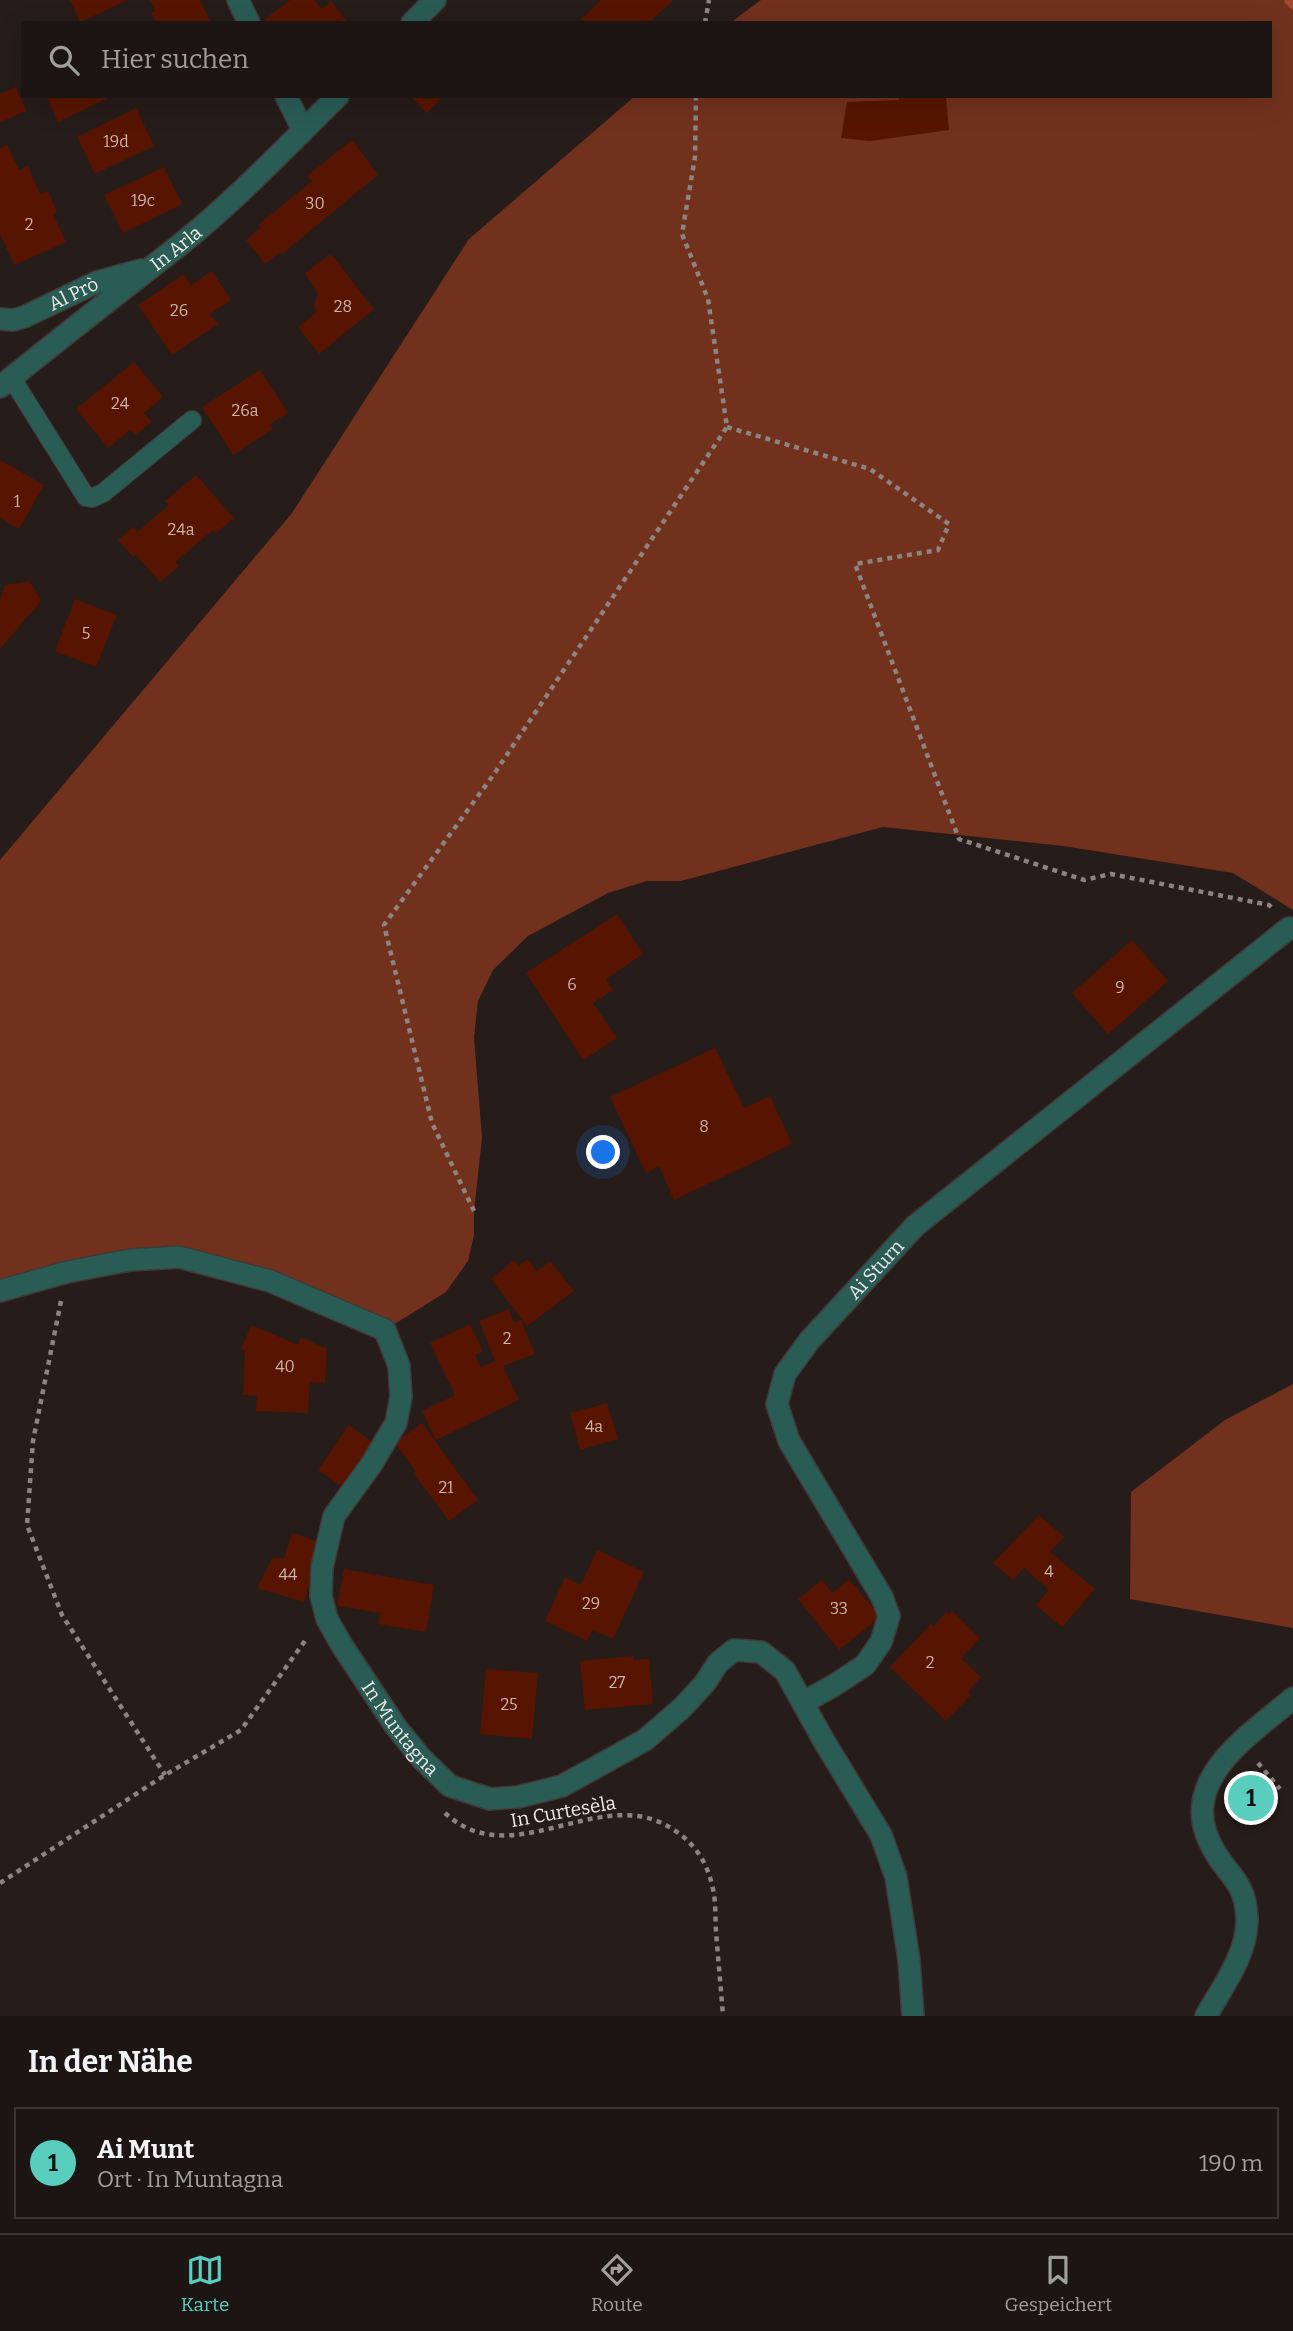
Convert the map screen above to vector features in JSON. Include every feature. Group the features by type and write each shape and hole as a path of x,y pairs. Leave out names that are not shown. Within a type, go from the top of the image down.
{"street":[{"path":"238,0 248,21"},
{"path":"414,21 435,0"},
{"path":"287,98 303,130"},
{"name":"In Arla","path":"6,382 193,234 336,98"},
{"name":"Al Prò","path":"0,319 13,320 23,317 97,282 147,269"},
{"name":"Ai Sturn","path":"804,1702 865,1665 881,1642 888,1616 882,1597 789,1441 778,1404 785,1374 809,1341 915,1226 1289,928"},
{"name":"In Muntagna","path":"0,1291 67,1272 130,1260 179,1257 271,1281 385,1329 398,1366 401,1397 396,1423 371,1465 334,1516 322,1567 321,1596 327,1619 396,1727 422,1759 450,1786 490,1799 518,1797 562,1786 645,1740 682,1708 705,1684 718,1663 734,1650 761,1652 785,1671 881,1835 898,1891 909,1960 913,2016"},
{"path":"1206,2016 1243,1949 1247,1918 1241,1885 1212,1847 1201,1816 1207,1784 1226,1756 1293,1698"}],"lane":[{"path":"6,382 86,497 92,498 103,493 191,420"}],"path":[{"path":"705,21 709,0"},
{"path":"474,1211 432,1123 384,925 494,774 727,427 708,299 682,234 695,157 696,98"},
{"path":"727,427 870,469 948,524 938,550 855,564 959,839 1084,880 1111,874 1269,905 1289,928"},
{"path":"67,1272 33,1441 27,1525 62,1615 165,1775"},
{"path":"0,1883 165,1775 241,1730 313,1629 327,1619"},
{"path":"1269,1773 1280,1789"},
{"name":"In Curtesèla","path":"442,1811 452,1820 474,1831 499,1836 535,1832 592,1817 627,1814 653,1819 689,1840 700,1854 713,1889 723,2016"}],"shaded area":[{"path":"761,0 1289,0 1293,4 1293,910 1233,873 1063,846 883,827 681,881 647,881 608,893 528,936 493,970 478,1001 474,1037 482,1138 474,1235 468,1261 446,1292 385,1330 179,1257 0,1291 0,860 292,513 469,239 633,98 1272,98 1272,21 733,21"},
{"path":"1293,1384 1293,1628 1130,1599 1131,1492 1225,1420"}],"building":[{"path":"70,0 128,0 82,21 80,21"},
{"path":"150,0 200,0 210,21 155,21 151,13 155,11"},
{"path":"290,0 314,0 321,9 331,1 346,21 264,21"},
{"path":"601,0 673,0 651,21 580,20"},
{"path":"16,87 26,111 0,122 0,94"},
{"path":"47,98 108,98 58,122"},
{"path":"412,98 441,98 427,113"},
{"path":"946,98 949,130 870,141 841,138 847,102"},
{"path":"136,108 154,146 95,174 77,137"},
{"path":"352,140 378,175 282,254 280,252 265,264 246,240 261,228 258,225 312,181 307,176"},
{"path":"7,145 19,170 28,166 40,194 48,191 57,212 53,214 66,242 14,265 0,234 0,148"},
{"path":"164,167 182,204 123,233 104,195"},
{"path":"331,254 374,309 319,354 298,327 316,313 314,304 318,294 305,273"},
{"path":"212,271 231,300 210,314 218,324 172,355 138,305 184,274 191,285"},
{"path":"134,362 163,397 144,413 152,422 135,435 130,430 108,448 76,409"},
{"path":"260,370 288,413 269,425 273,429 233,455 202,407"},
{"path":"0,460 44,485 19,529 0,518"},
{"path":"196,475 234,518 216,533 213,530 175,562 179,566 160,582 136,555 133,557 118,540 133,527 137,532 169,505 165,501"},
{"path":"30,581 41,601 0,649 0,601 5,585"},
{"path":"75,599 117,615 96,667 55,651"},
{"path":"617,914 643,954 606,979 613,990 593,1003 617,1038 583,1060 526,973"},
{"path":"1132,940 1168,981 1108,1034 1072,993"},
{"path":"715,1048 744,1108 770,1096 792,1144 674,1200 659,1166 646,1173 610,1097"},
{"path":"527,1259 537,1271 550,1261 574,1291 527,1326 491,1279 514,1260 519,1266"},
{"path":"509,1309 514,1323 521,1320 535,1354 503,1366 519,1400 436,1440 422,1411 455,1395 430,1343 470,1324 483,1351 475,1355 481,1367 495,1361 479,1321"},
{"path":"251,1325 298,1345 301,1337 327,1349 325,1383 310,1382 308,1413 256,1411 257,1396 243,1395 245,1351 241,1349"},
{"path":"607,1403 618,1439 580,1450 570,1413"},
{"path":"422,1423 478,1500 449,1521 395,1443"},
{"path":"349,1425 373,1443 342,1487 318,1470"},
{"path":"1039,1515 1064,1537 1050,1552 1095,1589 1062,1627 1036,1605 1049,1590 1024,1568 1013,1580 993,1563"},
{"path":"292,1533 320,1542 304,1602 257,1588 273,1557 284,1559"},
{"path":"597,1550 644,1572 613,1639 592,1630 587,1641 545,1621 565,1577 581,1585"},
{"path":"344,1569 434,1585 426,1632 378,1624 380,1613 337,1606"},
{"path":"849,1579 880,1617 839,1650 798,1599 822,1580 832,1593"},
{"path":"952,1611 980,1638 961,1658 981,1677 968,1692 971,1695 946,1721 890,1667 931,1624 934,1626 946,1612 949,1614"},
{"path":"633,1656 633,1660 649,1659 653,1704 585,1710 580,1661"},
{"path":"486,1669 538,1673 532,1739 480,1734"},
{"path":"1251,1774 1260,1775 1267,1780 1272,1787 1272,1805 1267,1812 1260,1817 1251,1818 1242,1817 1235,1812 1230,1805 1229,1796 1230,1787 1235,1780 1242,1775"}],"waterway":[{"path":"1289,0 1293,4"}],"place":[{"name":"Ai Munt","path":"1251,1798"}]}
